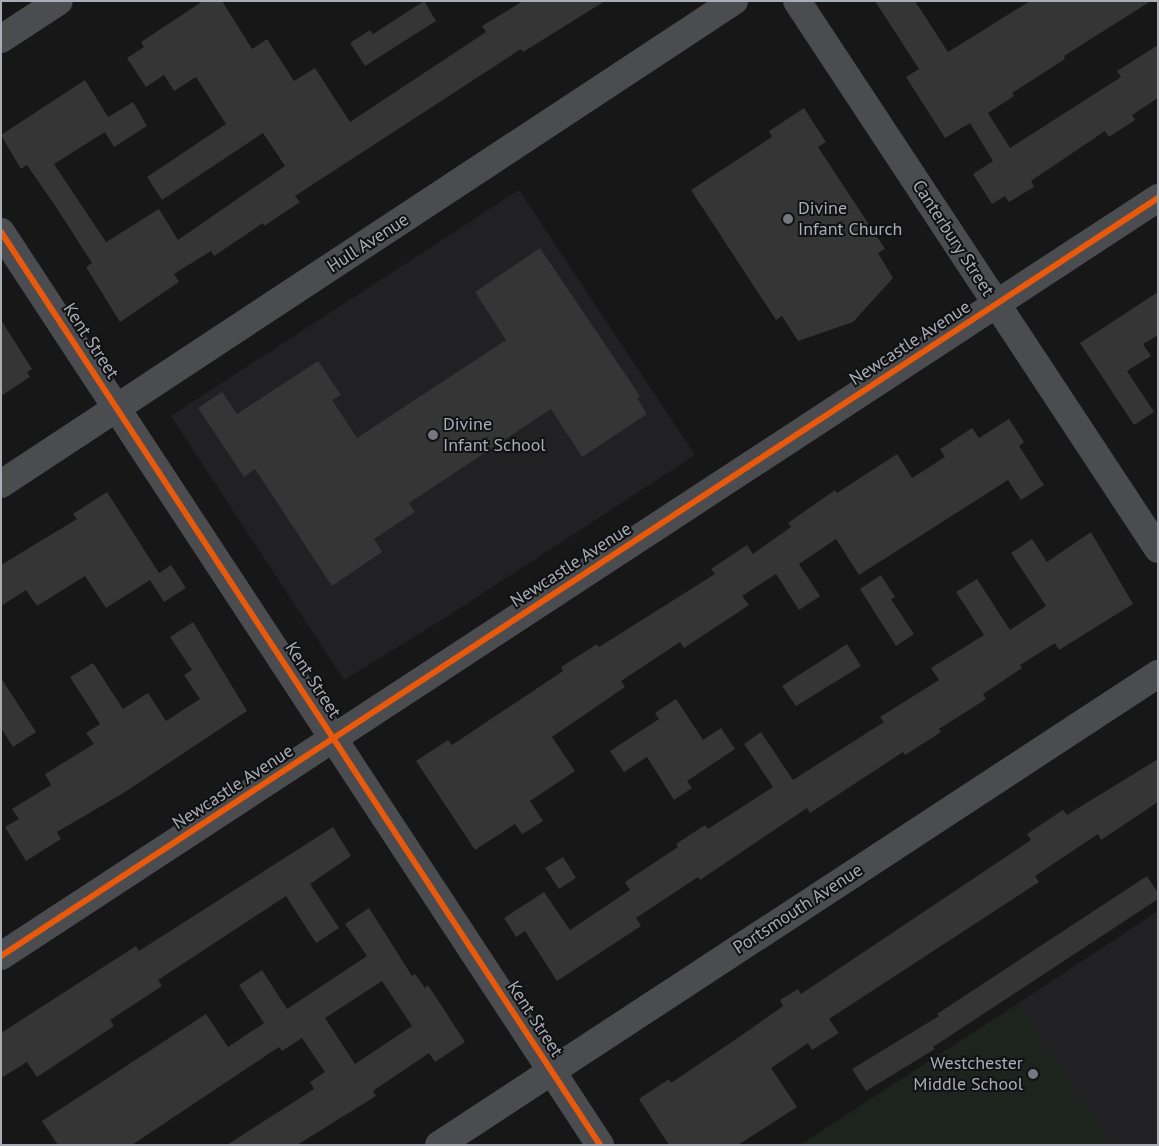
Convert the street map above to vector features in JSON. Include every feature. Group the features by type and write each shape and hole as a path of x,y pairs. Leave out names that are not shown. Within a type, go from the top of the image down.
{"street":[{"path":"1,39 59,1"},
{"name":"Hull Avenue","path":"1,484 734,1"},
{"name":"Canterbury Street","path":"797,1 1158,549"},
{"name":"Newcastle Avenue","path":"1,956 1158,198"},
{"name":"Kent Street","path":"1,232 600,1145"},
{"name":"Portsmouth Avenue","path":"438,1145 1158,674"}],"shaded area":[{"name":"Divine Infant School","path":"519,190 695,455 448,616 344,680 171,416"},
{"name":"Westchester Middle School","path":"1158,911 1158,1145 800,1145 1017,1004"},
{"path":"1017,1004 1111,1145 800,1145"}],"building":[{"path":"203,1 222,1 252,49 267,39 294,81 315,68 350,122 486,32 482,26 523,1 605,1 523,52 521,49 295,196 300,202 264,226 263,223 214,256 211,251 174,274 179,282 120,322 86,267 92,263 27,165 21,169 1,135 85,80 108,117 133,102 147,126 114,147 105,132 54,164 106,242 159,209 178,240 285,166 263,133 162,200 147,177 226,124 196,77 174,91 164,75 146,87 127,58 144,47 141,42"},
{"path":"424,1 436,21 365,66 350,43 370,30 373,34"},
{"path":"875,1 915,1 948,52 1030,1 1151,1 1064,56 1065,59 1012,93 1014,96 988,113 1010,148 1121,77 1117,71 1158,45 1158,98 1132,115 1135,120 1109,137 1105,131 1031,181 1034,187 1009,202 1005,196 992,204 973,174 993,161 970,123 945,138 906,77 919,69"},
{"name":"Divine Infant Church","path":"804,108 826,142 818,147 885,249 878,253 893,278 853,322 798,341 782,316 776,320 691,190 772,137 769,131"},
{"path":"540,248 640,396 637,398 647,414 582,457 551,409 409,503 415,512 374,539 382,552 332,586 255,469 244,477 198,408 222,392 237,414 318,361 341,395 332,400 357,438 506,340 475,292"},
{"path":"1158,292 1158,335 1143,344 1151,356 1127,371 1154,412 1134,425 1080,343"},
{"path":"1,320 32,369 27,372 30,377 1,396"},
{"path":"1009,419 1024,442 1019,446 1044,485 1021,500 1008,480 859,575 836,539 799,564 820,596 799,610 776,574 742,596 749,605 684,648 680,642 621,681 625,687 552,737 575,771 530,801 543,821 522,834 515,824 475,850 416,761 448,740 452,745 563,671 561,667 597,644 599,647 715,574 711,569 747,545 753,554 791,527 788,523 835,490 837,493 897,454 912,478 945,457 940,449 972,428 979,438"},
{"path":"107,492 159,573 171,565 186,588 164,602 150,580 106,608 85,576 37,606 26,590 1,606 1,565 77,519 73,514"},
{"path":"1091,532 1133,604 1059,650 1055,643 1020,665 1022,668 983,694 986,699 939,729 941,732 905,755 903,752 810,813 807,808 700,880 698,877 636,918 641,926 557,981 525,931 516,937 504,918 544,892 570,930 630,890 625,882 678,847 676,844 705,825 708,829 773,787 744,744 761,732 793,780 884,722 880,717 939,680 931,668 984,635 956,592 977,579 1010,630 1046,606 1011,553 1032,539 1047,562"},
{"path":"881,575 895,597 891,599 914,634 896,646 860,589"},
{"path":"193,622 247,711 125,792 57,832 61,839 26,861 5,827 19,819 12,809 51,785 45,774 94,744 86,733 100,724 70,677 93,663 123,709 148,693 166,721 200,699 184,675 192,670 170,637"},
{"path":"847,644 861,666 796,706 782,686"},
{"path":"1,678 36,732 13,747 1,728"},
{"path":"676,699 703,740 721,728 735,749 687,781 692,788 674,800 647,757 624,772 610,751 659,719 655,713"},
{"path":"1158,759 1158,802 1101,840 1098,834 1035,876 1039,882 829,1019 839,1033 812,1050 808,1043 771,1068 797,1107 738,1145 669,1145 639,1099 669,1079 671,1083 742,1035 783,1006 780,1000 798,989 801,994 1031,840 1027,834 1063,810 1067,815"},
{"path":"333,827 351,856 310,884 339,928 316,943 286,896 158,980 162,986 110,1020 114,1026 37,1077 27,1062 1,1078 1,1033 136,946 139,951"},
{"path":"563,857 576,878 559,889 545,868"},
{"path":"1147,876 1158,893 1158,899 933,1047 935,1049 866,1091 852,1069 939,1016 937,1014"},
{"path":"369,908 412,976 415,974 425,988 428,985 465,1042 435,1062 429,1053 373,1091 376,1096 297,1145 227,1145 314,1089 310,1082 325,1072 302,1038 282,1051 279,1047 132,1145 58,1145 42,1121 206,1014 228,1047 264,1023 239,985 262,970 287,1009 367,956 345,924","holes":["382,981 412,1026 355,1064 325,1018"]}],"cycle path":[{"path":"1,956 1158,198"},
{"path":"1,232 600,1145"}],"place":[{"name":"Divine Infant Church","path":"788,219"},
{"name":"Divine Infant School","path":"433,435"},
{"name":"Westchester Middle School","path":"1033,1074"}]}
